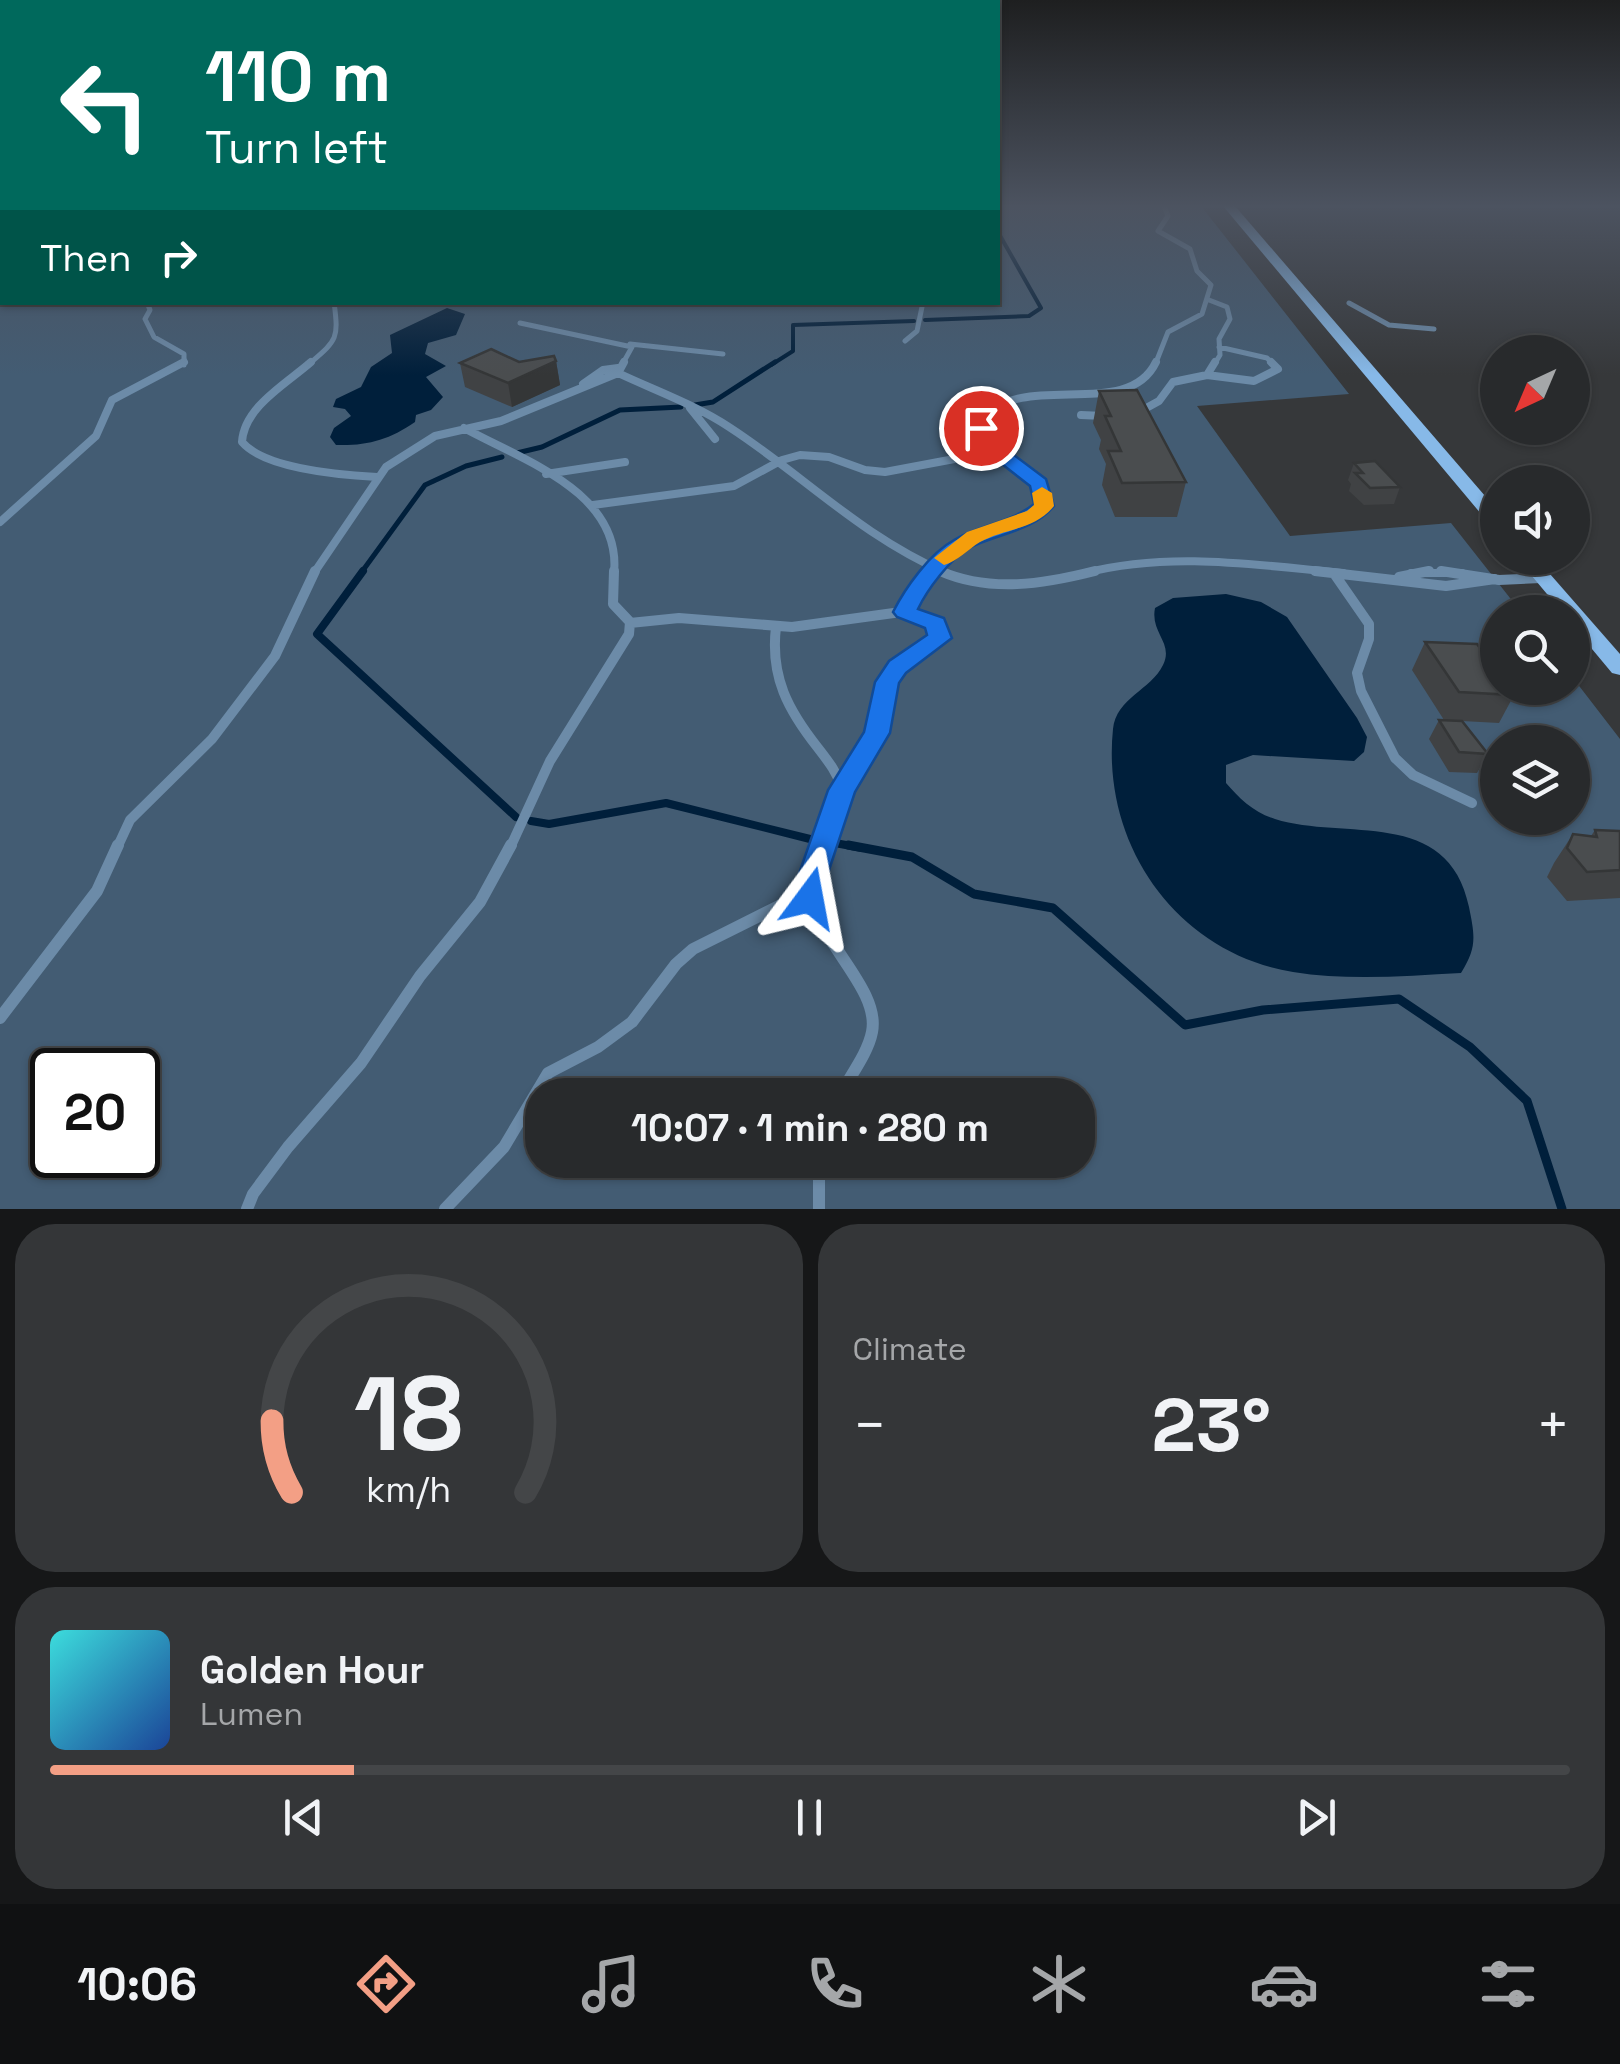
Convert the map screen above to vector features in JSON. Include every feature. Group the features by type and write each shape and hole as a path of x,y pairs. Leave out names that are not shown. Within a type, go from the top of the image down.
{"main road":[{"path":"1277,262 1480,503"},
{"path":"1541,575 1620,668"}],"lane":[{"path":"905,612 934,569 966,541 1030,518 1044,506 1039,483 997,451 981,428 994,406 1041,394 1104,392 1138,383 1158,364 1165,335 1202,314 1210,300 1211,284 1195,268 1195,262"},
{"path":"1207,375 1220,355 1230,312 1227,306 1210,300"},
{"path":"1349,302 1374,323 1398,329 1434,329"},
{"path":"0,522 96,436 112,400 184,365 184,354 151,334 145,319 148,305"},
{"path":"334,305 338,331 334,344 252,413 244,426 242,442 254,456 344,475 377,477 414,447 462,427 502,421 618,370 629,356 632,348 628,344"},
{"path":"905,341 917,331 921,305"},
{"path":"520,323 628,344 723,354"},
{"path":"1080,415 1137,412 1159,401 1173,382 1207,375 1246,382 1271,376 1278,369 1267,358 1219,347"},
{"path":"618,370 737,433 869,533 934,569 980,583 1044,584 1120,564 1157,560 1396,578 1428,586 1475,586 1495,579"},
{"path":"688,406 715,439"},
{"path":"462,427 593,504 613,538 613,604 630,624"},
{"path":"593,504 734,486 776,462 819,455 885,472 997,451"},
{"path":"546,474 625,462"},
{"path":"0,1018 97,891 125,826 212,739 275,656 312,574 376,486 377,477"},
{"path":"1396,578 1416,570 1449,570 1495,579 1544,578"},
{"path":"1335,575 1369,624 1369,640 1357,673 1361,692 1395,758 1414,776 1472,803"},
{"path":"630,624 679,618 776,626 905,612 936,623 940,638 891,674 874,742 842,790 810,885 810,898 831,946 873,1004 872,1034 849,1078"},
{"path":"248,1209 253,1194 288,1147 362,1063 420,976 466,922 491,885 550,761 620,649 630,624"},
{"path":"776,626 771,656 777,686 833,768 842,790"},
{"path":"445,1209 504,1147 548,1073 610,1039 632,1022 676,964 693,949 789,901 810,885"},
{"path":"819,1178 820,1209"}],"shaded area":[{"path":"1000,262 1245,262 1349,394 1197,406 1290,536 1451,523 1480,560 1480,575 1492,575 1508,595 1480,595 1480,705 1590,705 1590,700 1620,739 1620,1209 0,1209 0,305 1000,305"},
{"path":"447,308 465,314 456,335 428,343 425,354 446,366 426,377 443,397 431,410 416,415 415,422 396,433 368,443 336,445 330,437 334,428 351,416 345,409 333,407 336,399 361,387 371,367 392,353 390,335"},
{"path":"1226,594 1261,602 1287,617 1367,737 1364,752 1354,761 1253,755 1226,765 1226,783 1254,809 1275,819 1390,833 1417,841 1440,854 1457,875 1471,917 1472,949 1461,973 1335,976 1293,972 1251,961 1214,942 1182,917 1155,887 1134,852 1120,813 1113,772 1113,729 1120,709 1158,674 1166,657 1155,608 1173,598"}],"building":[{"path":"491,349 519,362 554,356 556,361 508,383 460,363"},
{"path":"1137,390 1186,482 1122,483 1108,451 1121,451 1099,391"},
{"path":"1375,461 1400,487 1370,488 1355,473 1363,473 1354,463"},
{"path":"1425,642 1477,644 1480,648 1480,693 1459,692"},
{"path":"1439,720 1462,721 1480,744 1480,753 1459,752"},
{"path":"1595,830 1620,831 1620,870 1587,872 1567,848 1573,835 1597,837"}],"waterway":[{"path":"925,320 1029,316 1041,308 1015,262"},
{"path":"771,365 793,351 793,325 914,321"},
{"path":"695,405 713,402 775,362"},
{"path":"517,453 542,447 620,410 681,407"},
{"path":"361,573 425,485 466,466 502,457"},
{"path":"363,571 317,634 516,817"},
{"path":"531,821 549,824 666,803 814,840"},
{"path":"835,843 862,848"},
{"path":"848,845 912,857 974,894 1053,908 1185,1025 1263,1010 1399,999 1470,1047 1527,1101 1562,1209"}],"slow traffic":[{"path":"944,558 974,536 1034,516 1044,506 1042,493"}],"route":[{"path":"810,898 810,885 842,790 874,742 887,682 897,667 940,638 936,623 905,612 914,594 959,545 974,536 1030,518 1044,506 1039,483 996,450 981,428"}]}
